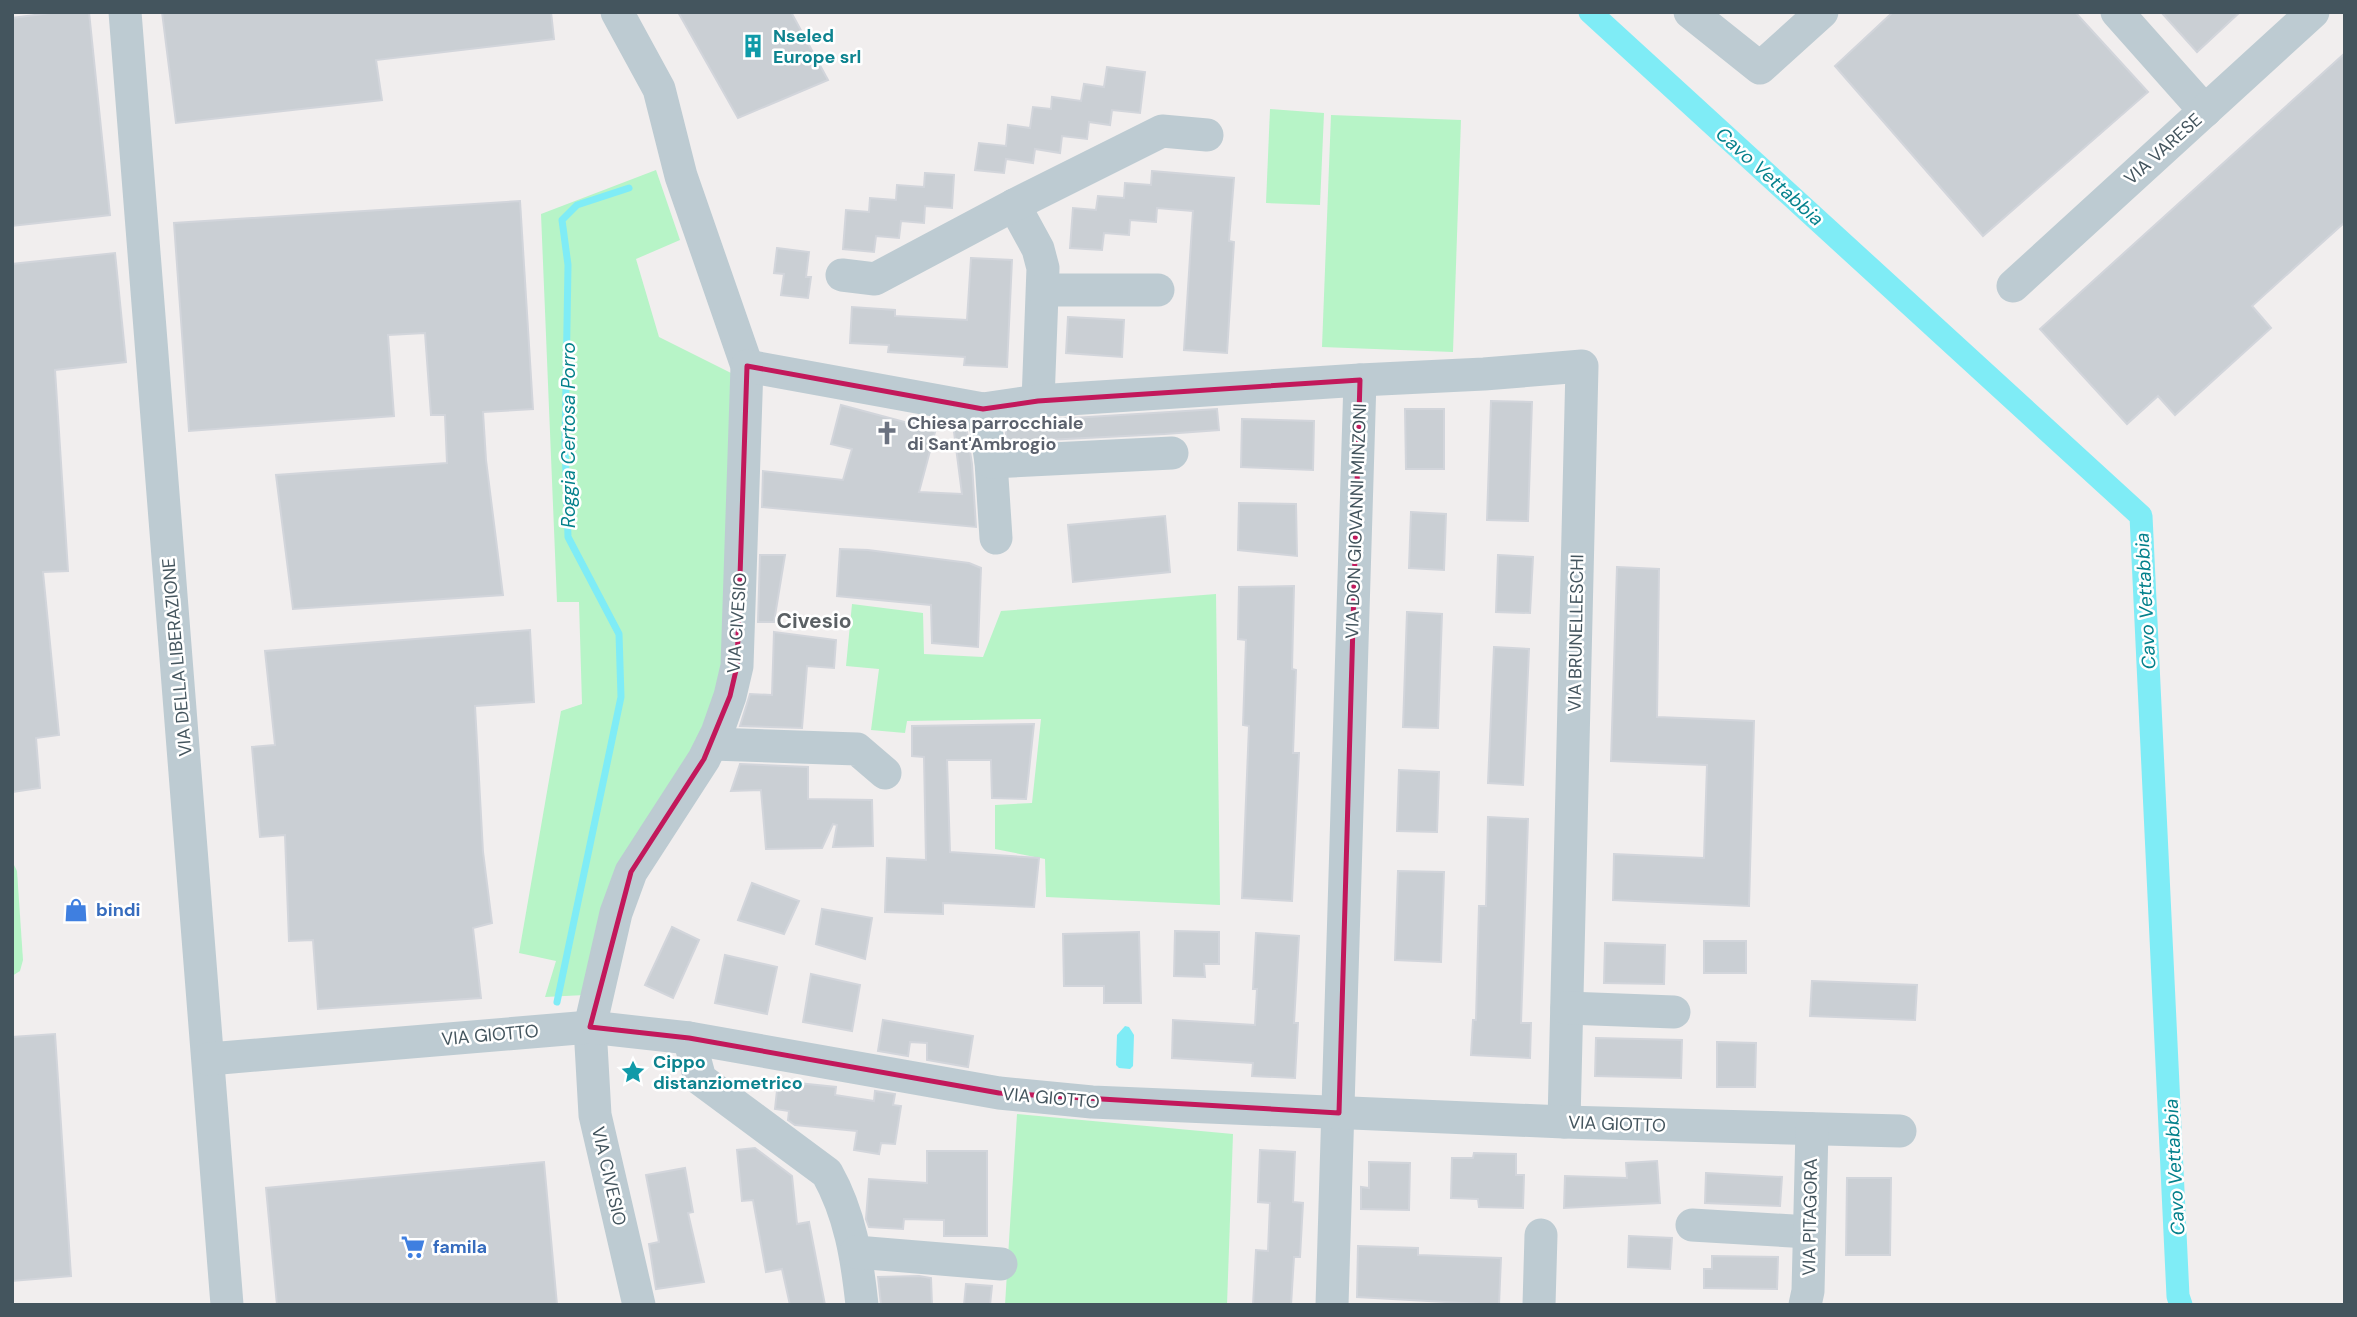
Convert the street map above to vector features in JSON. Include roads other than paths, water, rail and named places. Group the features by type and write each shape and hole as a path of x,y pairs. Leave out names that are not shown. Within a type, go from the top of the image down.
{"street":[{"name":"VIA DELLA LIBERAZIONE","path":"125,12 209,1059 226,1304"},
{"name":"VIA CIVESIO","path":"617,12 659,89 681,176 747,366 737,666 730,696 712,744 631,872 616,913 590,1027 595,1115 639,1305"},
{"path":"1690,12 1760,68 1822,12"},
{"path":"2117,12 2205,111"},
{"name":"VIA VARESE","path":"2013,286 2313,12"},
{"path":"842,275 875,279 1162,131 1207,135"},
{"path":"1014,205 1038,249 1043,268 1038,401"},
{"path":"1043,290 1158,290"},
{"name":"VIA DON GIOVANNI MINZONI","path":"747,366 983,409 1038,401 1360,380 1332,1305"},
{"name":"VIA BRUNELLESCHI","path":"1360,380 1582,366 1564,1122"},
{"path":"983,409 991,462 996,538"},
{"path":"991,462 1172,453"},
{"path":"712,744 857,748 886,773"},
{"path":"1567,1008 1674,1012"},
{"name":"VIA GIOTTO","path":"209,1059 590,1027 689,1038 999,1093 1091,1102 1339,1114 1900,1131"},
{"path":"689,1038 699,1079 827,1173 839,1194 856,1252 862,1305"},
{"name":"VIA PITAGORA","path":"1805,1305 1808,1291 1812,1129"},
{"path":"1692,1226 1809,1232"},
{"path":"1539,1305 1541,1235"},
{"path":"856,1252 1001,1264"}],"water":[{"path":"1125,1026 1129,1027 1134,1035 1133,1066 1130,1069 1116,1065 1117,1035"}],"waterway":[{"name":"Cavo Vettabbia","path":"1590,12 2141,516 2178,1296 2181,1305"},
{"name":"Roggia Certosa Porro","path":"557,1002 621,697 619,634 568,537 565,444 568,265 562,220 577,205 629,188"}],"place":[{"name":"Nseled Europe srl","path":"753,46"},
{"name":"Chiesa parrocchiale di Sant'Ambrogio","path":"887,433"},
{"name":"bindi","path":"76,910"},
{"name":"Cippo distanziometrico","path":"633,1072"},
{"name":"famila","path":"413,1247"}],"district":[{"name":"Civesio","path":"814,621"}]}
